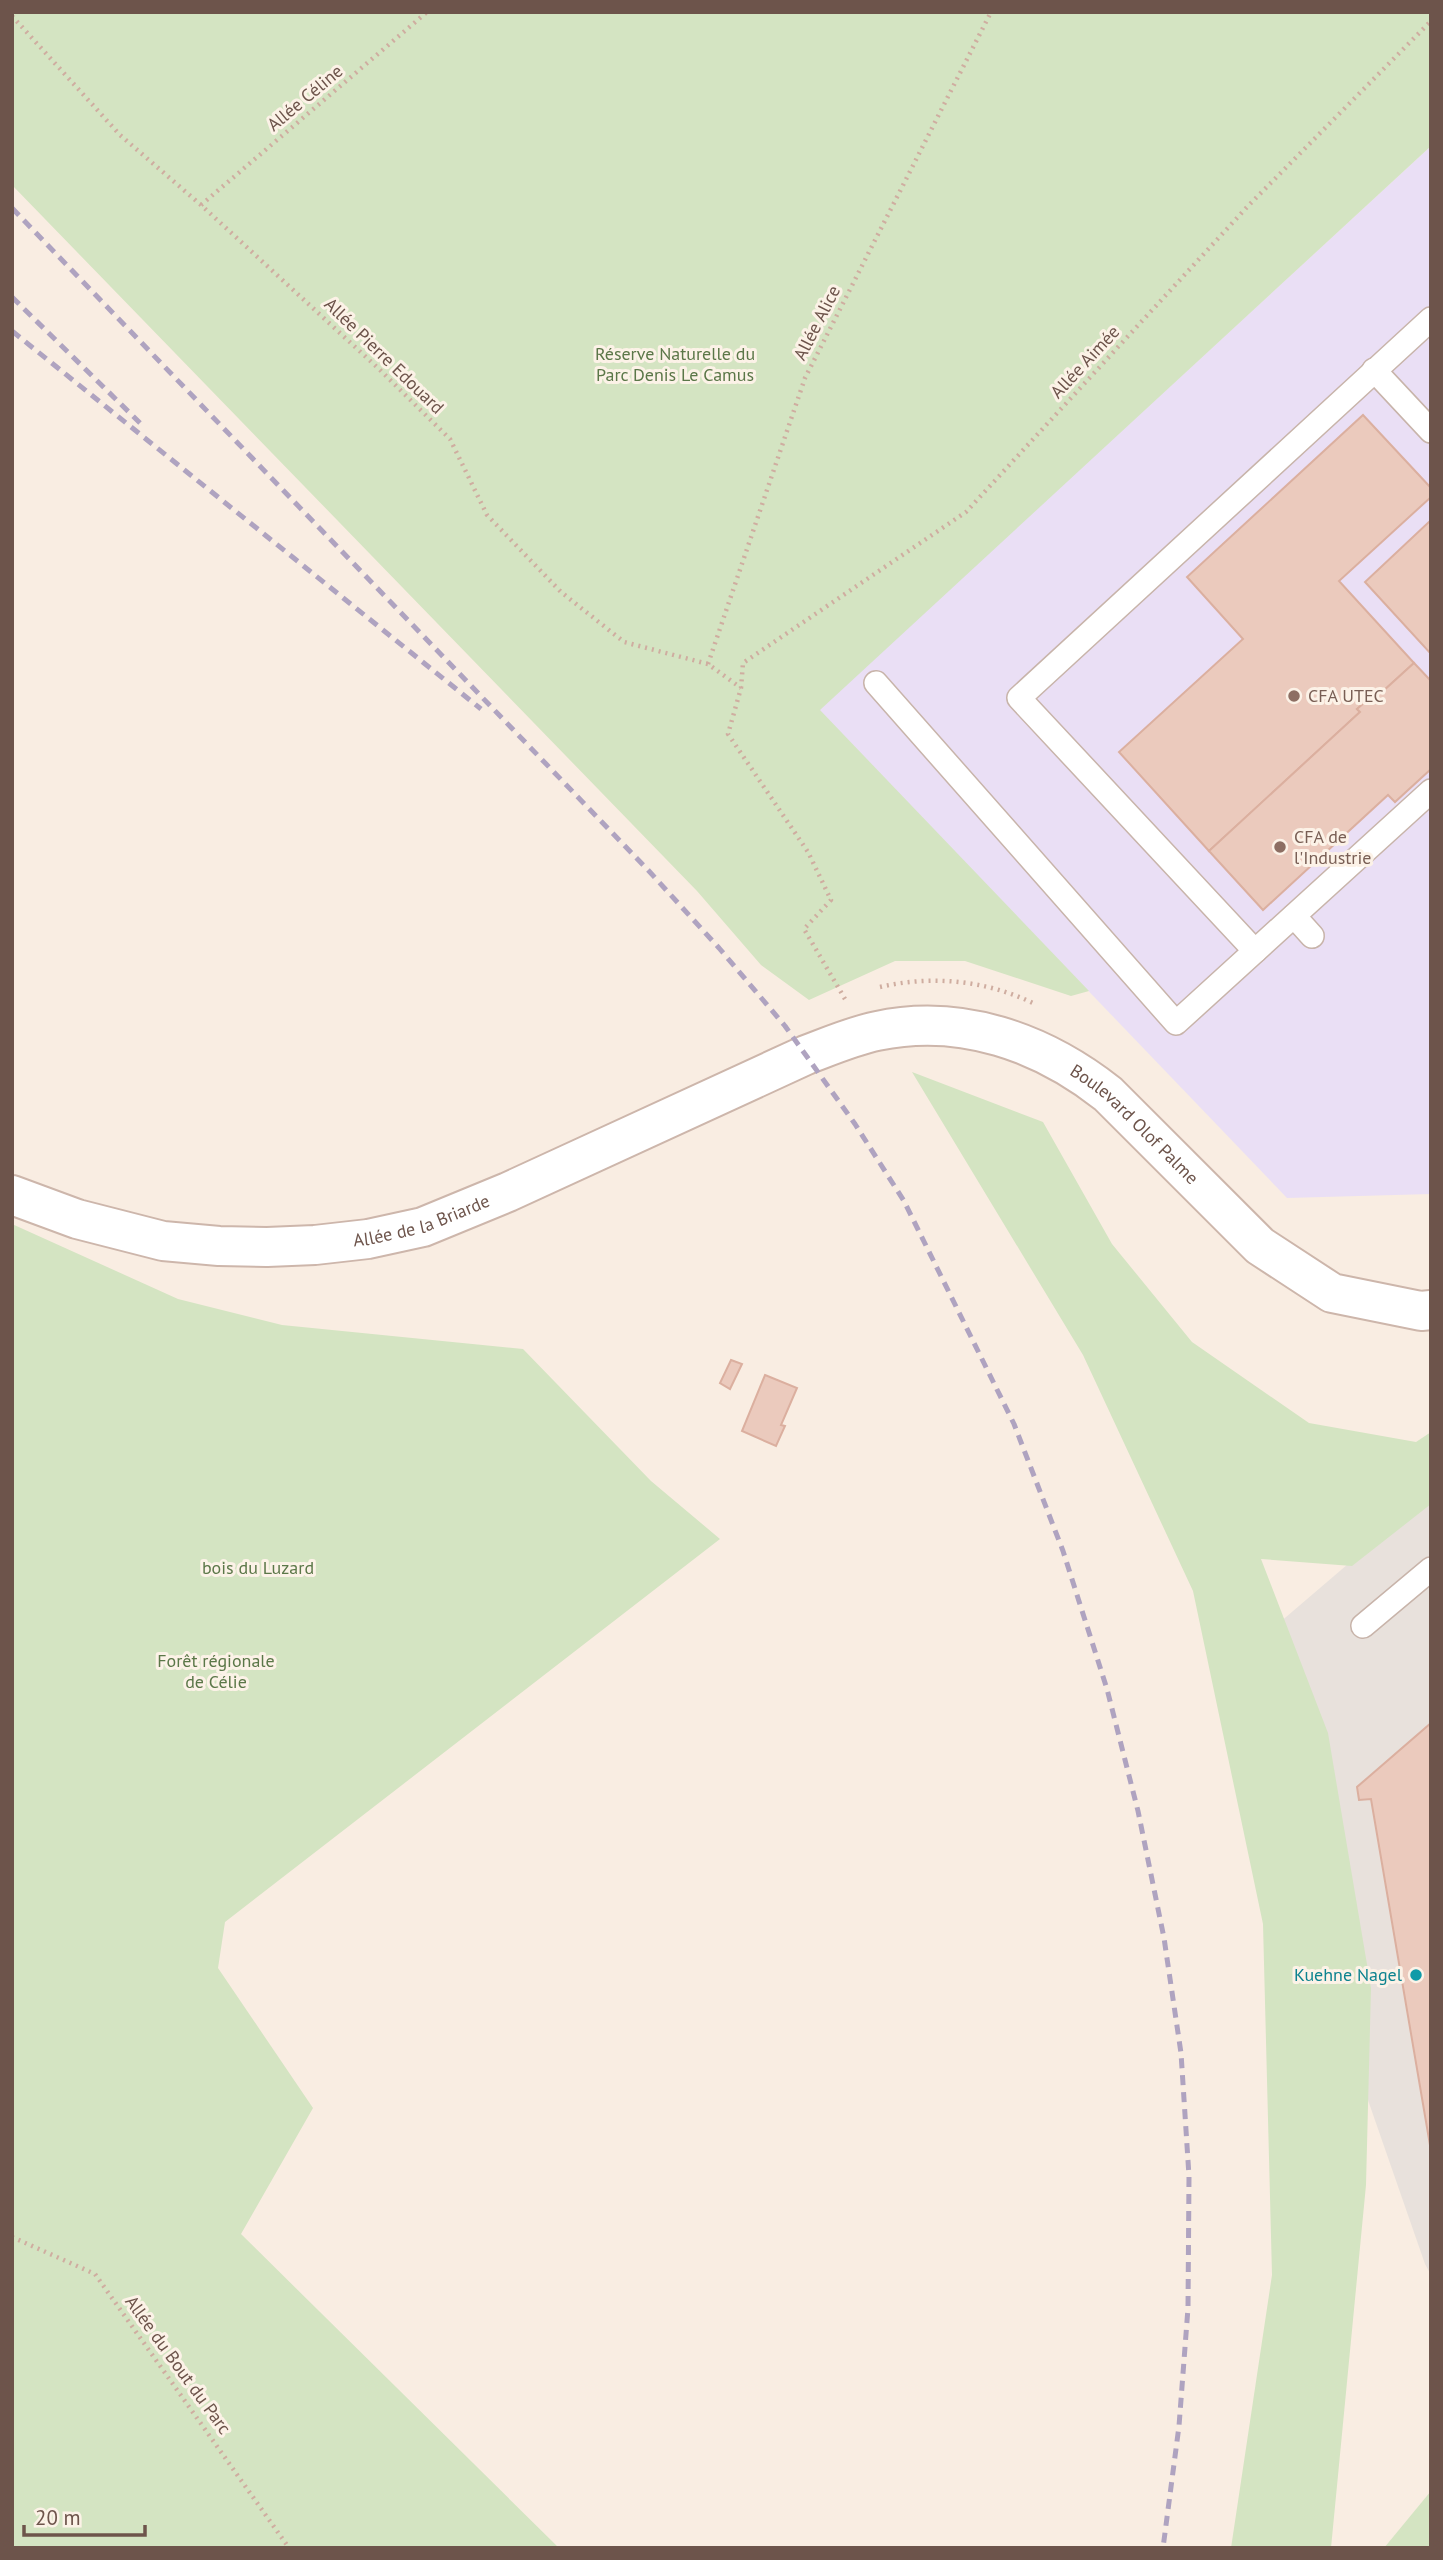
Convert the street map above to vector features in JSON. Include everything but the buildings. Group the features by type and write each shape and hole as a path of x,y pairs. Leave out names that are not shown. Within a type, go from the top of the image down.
{"street":[{"name":"Boulevard Olof Palme","path":"806,1055 853,1037 879,1031 933,1026 965,1027 1001,1035 1031,1047 1082,1073 1108,1094 1261,1246 1332,1293 1421,1311 1431,1310"},
{"name":"Allée de la Briarde","path":"12,1195 77,1219 163,1241 267,1247 368,1239 424,1227 508,1192 806,1055"}],"lane":[{"path":"1255,951 1020,698 1431,319"},
{"path":"1374,370 1431,431"},
{"path":"876,683 1176,1023 1431,791"},
{"path":"1294,916 1312,936"},
{"path":"1363,1626 1431,1569"}],"path":[{"name":"Allée Céline","path":"201,205 427,12"},
{"name":"Allée Alice","path":"708,664 805,378 991,12"},
{"name":"Allée Pierre Edouard","path":"12,16 120,135 201,205 379,369 450,439 487,515 561,592 624,642 708,664 741,688"},
{"name":"Allée Aimée","path":"741,688 743,663 966,512 1248,206 1431,21"},
{"path":"741,688 728,734 808,852 831,900 804,929 845,999"},
{"path":"869,990 926,980 962,982 995,988 1038,1005"},
{"path":"833,1004 857,994"},
{"name":"Allée du Bout du Parc","path":"12,2237 95,2274 289,2548"}],"shaded area":[{"path":"1431,146 1431,1194 1287,1198 819,710"},
{"path":"1431,1493 1431,2275 1353,2057 1264,1636"}],"green space":[{"name":"Réserve Naturelle du Parc Denis Le Camus","path":"12,12 1431,12 1431,146 820,710 1089,991 1071,996 965,961 895,961 809,1000 761,965 697,891 12,185"},
{"path":"912,1072 1043,1122 1112,1244 1192,1342 1309,1423 1416,1442 1431,1432 1431,1504 1352,1566 1261,1559 1328,1733 1371,1988 1366,2185 1331,2548 1231,2548 1272,2275 1263,1924 1193,1591 1083,1355"},
{"name":"Forêt régionale de Célie","path":"12,1224 178,1299 282,1325 523,1349 651,1481 720,1539 225,1922 218,1968 313,2108 241,2234 559,2548 12,2548"},
{"path":"1431,2491 1431,2548 1384,2548"}],"railway":[{"path":"12,208 648,870 785,1026 855,1124 904,1201 1014,1424 1063,1551 1107,1689 1138,1811 1164,1938 1181,2053 1189,2176 1188,2308 1179,2426 1163,2548"},
{"path":"12,297 140,423"},
{"path":"12,331 481,709"}],"place":[{"name":"CFA UTEC","path":"1294,696"},
{"name":"CFA de l'Industrie","path":"1280,847"},
{"name":"Kuehne Nagel","path":"1416,1975"}],"park label":[{"name":"bois du Luzard","path":"258,1568"}]}
